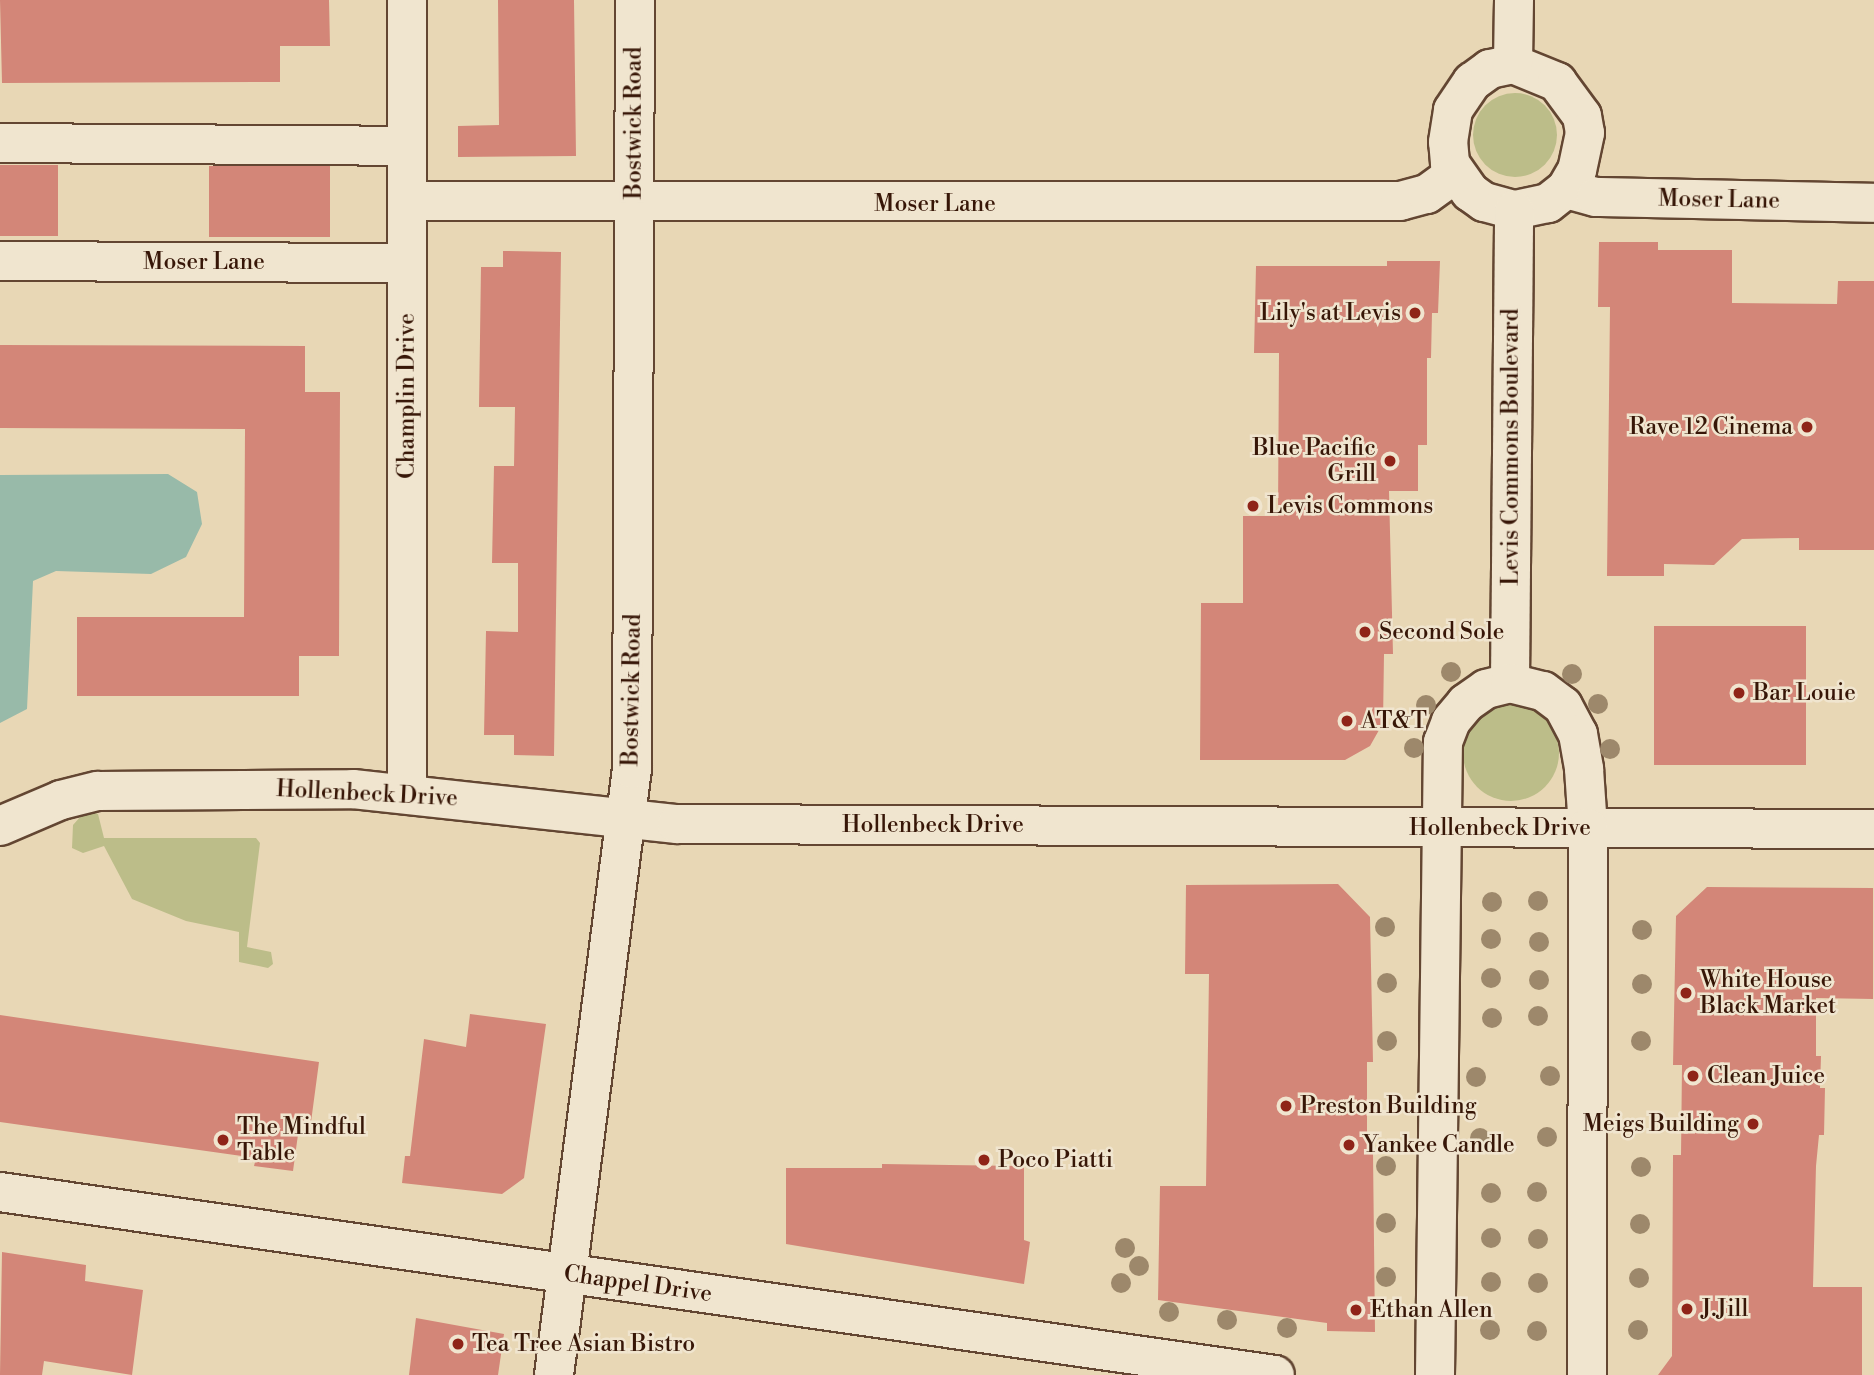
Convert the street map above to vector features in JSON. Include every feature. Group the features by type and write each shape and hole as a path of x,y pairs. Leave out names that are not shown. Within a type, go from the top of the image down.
{"street":[{"name":"Champlin Drive","path":"407,0 407,793"},
{"name":"Bostwick Road","path":"554,1375 632,755 635,0"},
{"path":"1513,64 1514,0"},
{"path":"1513,64 1558,82 1582,116 1584,148 1566,189 1548,203 1514,210 1484,202 1455,174 1448,142 1453,110 1472,82 1490,69 1513,64"},
{"path":"0,143 407,146"},
{"name":"Moser Lane","path":"407,201 1400,201 1427,194 1455,174"},
{"name":"Moser Lane","path":"1566,189 1596,197 1874,203"},
{"name":"Levis Commons Boulevard","path":"1510,683 1514,210"},
{"name":"Moser Lane","path":"0,261 407,263"},
{"path":"1435,1375 1443,742 1451,721 1486,689 1510,683 1543,691 1563,706 1578,734 1588,828 1587,1375"},
{"name":"Hollenbeck Drive","path":"0,827 61,800 98,791 353,789 688,824 1874,829"},
{"name":"Chappel Drive","path":"0,1192 1275,1375"}],"green space":[{"path":"1515,93 1531,96 1545,105 1554,119 1557,135 1554,151 1545,165 1531,174 1515,177 1499,174 1485,165 1476,151 1473,135 1476,119 1485,105 1499,96"},
{"path":"1511,705 1529,709 1545,719 1555,735 1559,753 1555,771 1545,787 1529,797 1511,801 1493,797 1477,787 1467,771 1463,753 1467,735 1477,719 1493,709"},
{"path":"92,812 98,814 104,838 256,838 260,843 247,947 271,952 273,964 268,968 239,962 239,932 186,921 132,899 104,846 83,853 72,848 73,825 81,816"}],"shaded area":[{"path":"168,474 197,492 202,524 186,557 151,574 56,571 33,581 27,709 0,723 0,475"}],"building":[{"path":"0,0 329,0 330,46 280,46 280,82 2,83"},
{"path":"498,0 574,0 576,156 458,157 458,126 499,125"},
{"path":"0,165 58,165 58,236 0,236"},
{"path":"209,166 330,166 330,237 209,237"},
{"path":"1599,242 1658,242 1658,250 1732,250 1732,303 1837,304 1838,281 1874,281 1874,550 1799,550 1799,538 1742,539 1714,565 1664,564 1664,576 1607,576 1610,307 1598,307"},
{"path":"503,251 561,252 554,756 514,755 514,735 484,735 486,631 518,632 518,563 492,563 494,466 514,466 515,407 479,407 481,267 503,267"},
{"path":"1387,261 1440,261 1438,313 1432,313 1431,358 1427,358 1427,445 1418,445 1418,491 1389,491 1393,654 1384,654 1383,723 1370,746 1345,760 1200,760 1201,603 1243,603 1243,516 1278,516 1279,353 1254,353 1256,266 1387,266"},
{"path":"0,345 305,346 305,392 340,392 339,656 299,656 299,696 77,696 77,617 244,617 245,429 0,428"},
{"name":"Bar Louie","path":"1654,626 1806,626 1806,765 1654,765"},
{"name":"Preston Building","path":"1338,884 1370,917 1373,1062 1367,1062 1367,1153 1373,1153 1375,1332 1327,1331 1327,1323 1158,1300 1160,1186 1206,1186 1209,974 1185,974 1186,885"},
{"name":"Meigs Building","path":"1707,887 1873,888 1873,999 1816,998 1816,1056 1821,1056 1820,1088 1825,1088 1824,1135 1819,1135 1816,1166 1813,1287 1862,1287 1862,1375 1658,1375 1672,1356 1673,1155 1681,1155 1682,1065 1673,1065 1676,916"},
{"path":"470,1014 546,1024 524,1178 502,1194 402,1183 405,1156 410,1156 424,1039 466,1047"},
{"path":"0,1015 319,1062 311,1122 300,1120 293,1171 254,1166 256,1158 0,1122"},
{"path":"882,1164 1024,1166 1024,1240 1030,1242 1024,1284 786,1244 786,1168 882,1168"},
{"path":"2,1252 86,1265 85,1281 143,1290 132,1375 44,1361 42,1375 0,1375"},
{"name":"Tea Tree Asian Bistro","path":"416,1318 504,1334 498,1375 409,1375"}],"place":[{"name":"Lily's at Levis","path":"1415,313"},
{"name":"Rave 12 Cinema","path":"1807,427"},
{"name":"Blue Pacific Grill","path":"1390,461"},
{"name":"Levis Commons","path":"1253,506"},
{"name":"Second Sole","path":"1365,632"},
{"name":"Bar Louie","path":"1739,693"},
{"name":"AT&T","path":"1347,721"},
{"name":"White House Black Market","path":"1686,993"},
{"name":"Clean Juice","path":"1693,1076"},
{"name":"Preston Building","path":"1286,1106"},
{"name":"Meigs Building","path":"1753,1124"},
{"name":"The Mindful Table","path":"223,1140"},
{"name":"Yankee Candle","path":"1349,1145"},
{"name":"Poco Piatti","path":"984,1160"},
{"name":"J.Jill","path":"1687,1309"},
{"name":"Ethan Allen","path":"1356,1310"},
{"name":"Tea Tree Asian Bistro","path":"458,1344"}]}
